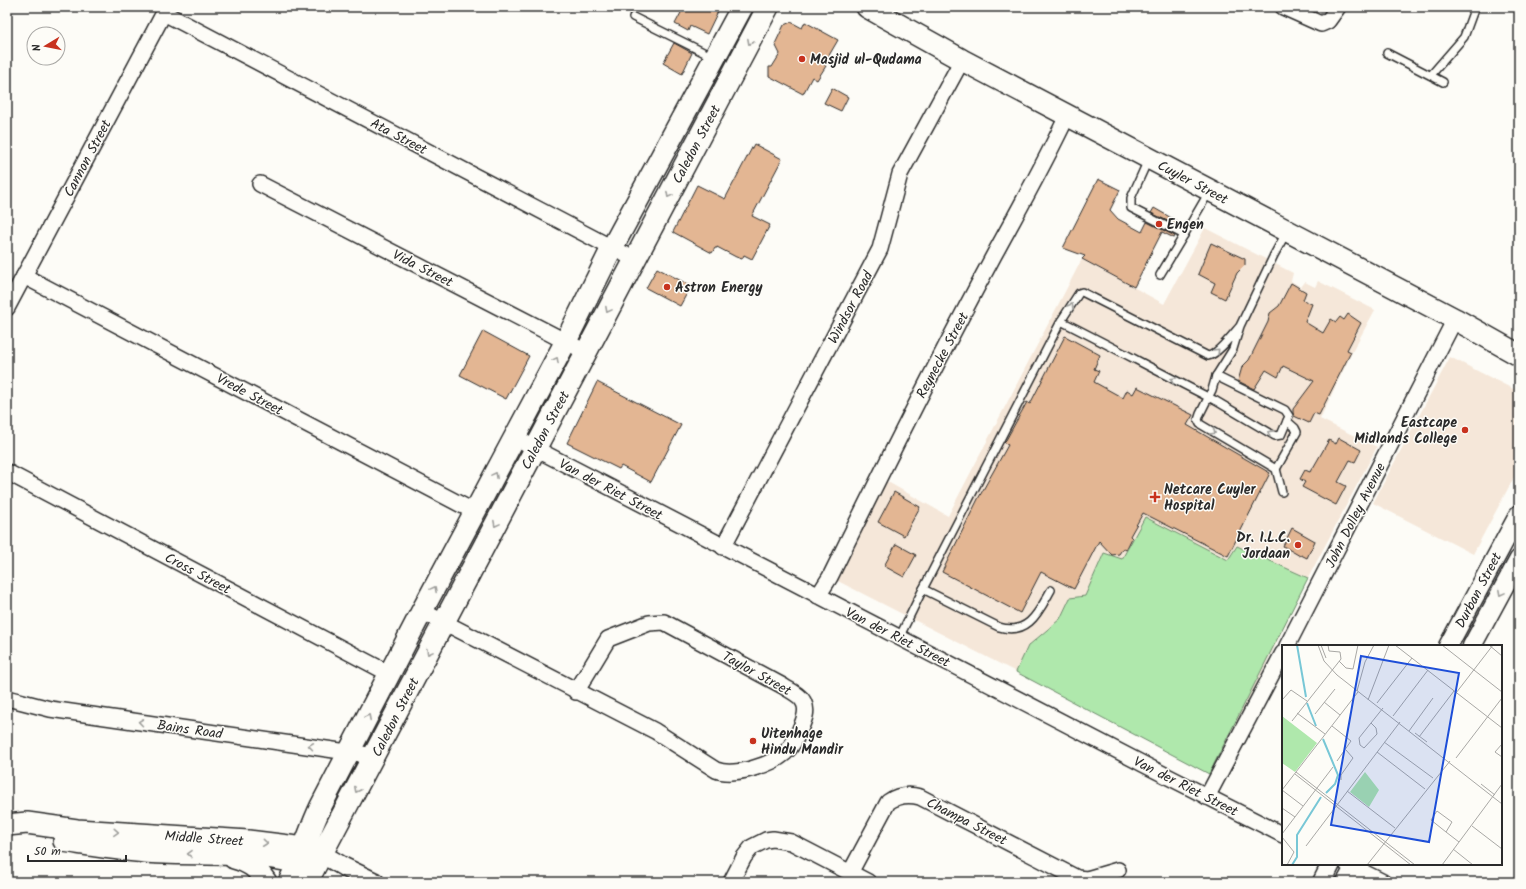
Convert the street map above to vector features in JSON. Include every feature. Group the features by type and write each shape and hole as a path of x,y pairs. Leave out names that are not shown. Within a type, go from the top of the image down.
{"main road":[{"name":"Caledon Street","path":"309,863 311,826 422,611 566,341 612,248 742,7"},
{"name":"Caledon Street","path":"309,863 375,756 768,7"},
{"name":"Cuyler Street","path":"867,7 962,60 1455,319 1519,355"},
{"name":"Middle Street","path":"7,825 27,823 77,830 235,840 309,863"},
{"name":"Middle Street","path":"7,825 49,838 100,847 162,853 268,857 309,863"},
{"path":"221,855 248,862 258,870 266,882"},
{"path":"289,882 309,863"}],"street":[{"path":"1283,7 1321,24 1328,21 1338,7"},
{"name":"Ata Street","path":"165,10 612,248 636,259"},
{"name":"Cannon Street","path":"7,308 165,10"},
{"name":"Windsor Road","path":"723,547 880,249 900,174 962,60"},
{"name":"Reynecke Street","path":"818,596 830,577 899,438 990,262 1049,154 1067,116"},
{"name":"Vida Street","path":"260,184 586,352"},
{"name":"Vrede Street","path":"24,276 475,512"},
{"name":"John Dolley Avenue","path":"1288,645 1455,319"},
{"name":"Van der Riet Street","path":"515,437 723,547 1282,834"},
{"name":"Cross Street","path":"7,472 390,674"},
{"name":"Durban Street","path":"1449,645 1519,514"},
{"name":"Durban Street","path":"1473,645 1519,559"},
{"name":"Taylor Street","path":"422,611 576,692 654,731 723,773 736,773 772,761 784,753 796,739 805,717 804,703 801,697 664,622 648,623 608,639 576,692"},
{"path":"1207,797 1282,655"},
{"name":"Bains Road","path":"7,698 50,709 375,756"},
{"name":"Champa Street","path":"850,873 888,802 897,797 910,795 920,797 1077,878 1086,879 1118,870"},
{"path":"731,882 744,857 752,847 766,840 791,842 868,882"},
{"path":"309,863 344,867 375,882"},
{"path":"1322,882 1330,865"},
{"path":"1351,869 1383,882"}],"lane":[{"path":"1432,75 1464,37 1475,7"},
{"path":"633,17 715,58"},
{"path":"1387,53 1443,82"},
{"path":"1149,158 1131,198 1131,208 1184,235"},
{"path":"1160,274 1210,190"},
{"path":"1276,469 1199,423 1198,420 1216,376 1233,349 1240,326 1287,231"},
{"path":"900,638 923,589 1078,293 1082,292 1208,356 1217,352 1240,326"},
{"path":"1062,322 1208,397 1275,436 1281,435 1289,416 1285,410 1216,376"},
{"path":"1282,492 1276,469 1296,432 1295,428 1287,421"},
{"path":"923,589 1000,627 1012,629 1023,627 1033,619 1050,590"}],"shaded area":[{"name":"Netcare Cuyler Hospital","path":"1205,228 1293,273 1291,281 1301,287 1305,282 1315,287 1318,281 1375,310 1352,352 1320,419 1377,447 1308,578 1254,689 1209,774 1016,672 830,577 879,477 948,516 1082,259 1164,304"},
{"name":"Eastcape Midlands College","path":"1450,357 1519,392 1519,468 1473,554 1373,503"}],"green space":[{"path":"1145,517 1228,560 1237,546 1308,578 1209,774 1016,672 1028,646 1060,619 1070,598 1085,596 1104,553 1122,559"}],"building":[{"path":"684,7 720,7 707,34 690,26 688,31 675,24"},
{"name":"Masjid ul-Qudama","path":"791,22 802,28 805,22 838,40 824,64 826,66 817,80 812,77 803,94 769,76 769,67 772,67 780,54 775,44 784,25"},
{"path":"674,43 692,53 682,74 663,63"},
{"path":"832,88 848,97 841,111 824,103"},
{"path":"754,144 782,159 752,216 770,225 752,259 744,255 742,259 736,257 717,247 712,253 673,232 697,185 725,199"},
{"path":"1098,179 1120,190 1110,210 1118,219 1142,232 1147,222 1175,236 1174,238 1162,232 1134,287 1082,259 1085,256 1063,248"},
{"path":"1154,208 1182,224 1180,227 1151,213"},
{"path":"1211,243 1245,259 1245,265 1237,273 1225,299 1211,292 1215,283 1198,274"},
{"path":"657,268 691,286 680,306 646,288"},
{"path":"1291,283 1306,292 1303,300 1312,304 1305,322 1323,333 1331,319 1336,322 1340,317 1344,320 1348,314 1361,323 1347,350 1351,352 1319,415 1314,413 1309,423 1294,416 1293,409 1314,381 1283,366 1278,377 1266,370 1254,389 1238,381 1242,367 1249,360 1268,322 1270,313 1279,306"},
{"path":"483,331 529,356 506,399 460,375"},
{"path":"1065,336 1100,355 1094,369 1099,371 1094,382 1123,398 1127,390 1133,394 1137,387 1193,415 1187,425 1270,473 1228,556 1143,513 1130,536 1132,538 1126,550 1123,548 1119,554 1112,555 1099,541 1074,589 1041,572 1020,613 942,572 978,499 1008,445 1004,442 1027,402 1030,404"},
{"path":"597,382 681,425 651,482 621,466 619,469 567,443"},
{"path":"1339,438 1361,450 1355,462 1350,460 1338,482 1346,486 1336,505 1302,487 1305,482 1300,479 1305,470 1310,472 1313,468 1329,440 1336,444"},
{"path":"894,492 920,507 904,536 878,522"},
{"name":"Dr. I.L.C. Jordaan","path":"1292,528 1315,541 1307,558 1301,555 1300,556 1283,546"},
{"path":"896,544 916,555 904,577 884,566"}],"place":[{"name":"Masjid ul-Qudama","path":"802,59"},
{"name":"Engen","path":"1159,224"},
{"name":"Astron Energy","path":"667,287"},
{"name":"Eastcape Midlands College","path":"1465,430"},
{"name":"Netcare Cuyler Hospital","path":"1155,497"},
{"name":"Dr. I.L.C. Jordaan","path":"1298,545"},
{"name":"Uitenhage Hindu Mandir","path":"753,741"}]}
